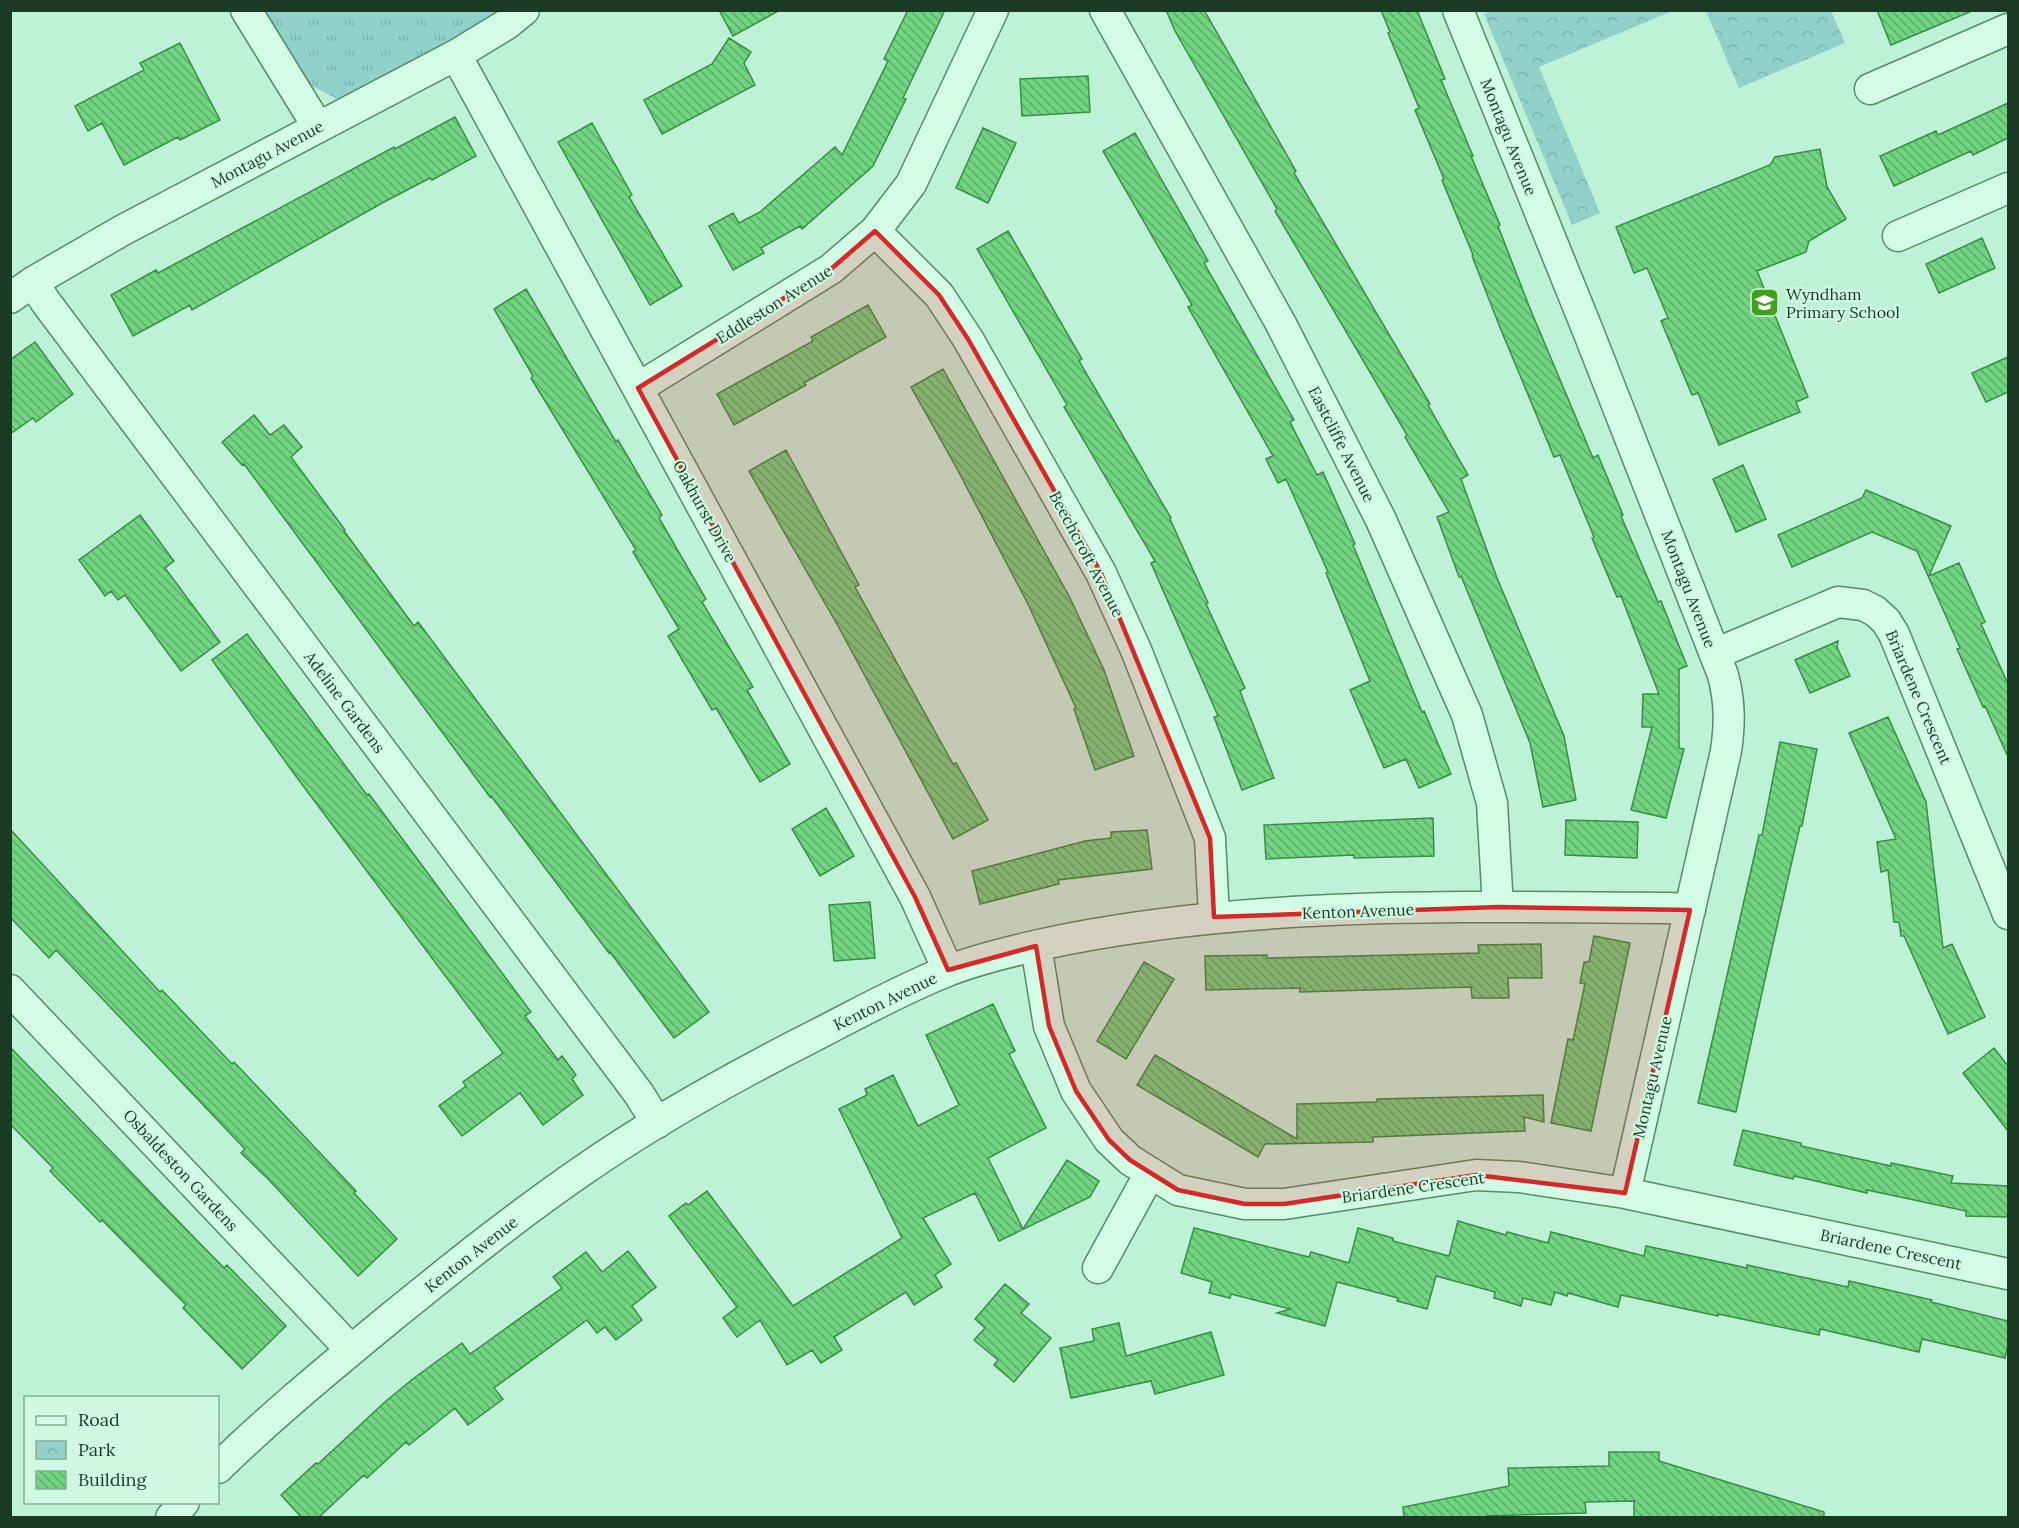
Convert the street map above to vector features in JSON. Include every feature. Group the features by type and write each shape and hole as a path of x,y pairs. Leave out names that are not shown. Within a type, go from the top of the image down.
{"street":[{"path":"246,10 318,127"},
{"name":"Montagu Avenue","path":"22,290 123,230 456,54 507,24 524,10"},
{"name":"Eddleston Avenue","path":"638,388 831,269 875,231 911,184 993,10"},
{"name":"Eastcliffe Avenue","path":"1105,10 1281,324 1381,520 1467,715 1492,803 1498,907"},
{"name":"Montagu Avenue","path":"1458,10 1715,654 1728,697 1730,720 1726,751 1625,1193"},
{"path":"1870,89 2008,29"},
{"name":"Oakhurst Drive","path":"456,54 915,897 948,970"},
{"path":"1898,236 2008,188"},
{"name":"Beechcroft Avenue","path":"875,231 939,295 968,339 1101,573 1136,650 1210,838 1214,917"},
{"name":"Adeline Gardens","path":"22,290 52,310 639,1094 657,1123"},
{"name":"Briardene Crescent","path":"1715,654 1838,602 1863,605 1875,611 1886,621 1894,634 2008,914"},
{"name":"Kenton Avenue","path":"219,1467 351,1350 466,1256 583,1170 657,1123 777,1054 948,970 1036,946 1128,929 1214,917 1353,910 1498,907 1690,910"},
{"name":"Briardene Crescent","path":"1036,946 1049,1026 1076,1091 1109,1140 1130,1160 1179,1190 1245,1204 1284,1204 1476,1175 1519,1177 1625,1193 2008,1274"},
{"name":"Osbaldeston Gardens","path":"10,990 351,1350"},
{"path":"1098,1268 1150,1173"},
{"path":"171,1518 183,1504"}],"highlighted area":[{"path":"875,231 939,295 968,339 1101,573 1210,838 1214,917 1498,907 1690,910 1625,1193 1476,1175 1284,1204 1245,1204 1178,1190 1130,1160 1109,1140 1076,1091 1049,1026 1036,946 948,970 915,897 638,388 831,269"}],"green space":[{"path":"261,11 498,11 412,64 337,99 308,84"},
{"path":"1492,11 1672,11 1539,67 1600,213 1572,225 1484,14"},
{"path":"1706,11 1831,11 1845,43 1739,88"}],"building":[{"path":"719,10 780,10 733,36"},
{"path":"908,10 945,10 903,98 906,99 873,166 802,229 800,226 761,248 764,253 733,270 709,226 733,213 739,223 760,212 835,147 842,155 888,61 884,59"},
{"path":"1166,10 1204,10 1296,171 1294,173 1430,404 1428,405 1468,475 1461,479 1497,578 1564,736 1576,800 1543,807 1530,743 1461,576 1459,577 1437,517 1449,512 1405,437 1407,435 1275,211 1277,209 1175,31"},
{"path":"1381,10 1417,10 1445,79 1441,80 1500,225 1498,226 1529,306 1593,458 1598,455 1623,515 1621,516 1658,602 1661,601 1687,666 1679,669 1679,748 1684,749 1666,818 1631,810 1652,727 1642,727 1643,694 1659,694 1621,596 1617,597 1560,455 1554,457 1499,325 1442,180 1444,179 1415,110 1419,108"},
{"path":"1877,10 1972,10 1972,11 1891,45"},
{"path":"729,38 751,52 744,63 755,85 662,134 644,100 712,64"},
{"path":"180,43 220,120 180,140 178,137 124,165 102,123 88,131 75,106 144,70 140,63"},
{"path":"1088,76 1090,112 1022,116 1020,79"},
{"path":"2008,103 2008,138 1973,155 1971,151 1894,186 1880,156 1936,131 1938,135"},
{"path":"455,117 476,156 384,202 192,310 190,305 133,336 111,295 156,270 158,273 394,147 395,149"},
{"path":"592,123 632,195 629,197 682,286 650,305 558,142"},
{"path":"983,128 1016,143 988,203 956,188"},
{"path":"1135,133 1208,261 1204,263 1294,420 1290,422 1317,475 1323,472 1355,544 1353,545 1422,712 1424,711 1451,774 1419,788 1406,759 1384,768 1350,690 1370,681 1326,573 1328,572 1286,479 1278,483 1266,459 1273,456 1188,307 1192,305 1103,151"},
{"path":"1820,149 1827,187 1846,219 1809,241 1806,252 1757,271 1808,397 1796,402 1800,412 1719,445 1698,393 1692,395 1661,321 1668,318 1647,268 1634,273 1616,227 1770,165 1775,157"},
{"path":"1008,231 1082,359 1079,361 1171,518 1208,603 1206,604 1245,688 1240,691 1274,778 1242,790 1214,717 1218,716 1151,563 1155,561 1064,407 1067,405 977,249"},
{"path":"1982,238 1995,268 1939,293 1926,264"},
{"path":"526,289 662,515 659,518 706,599 702,602 753,687 747,690 790,764 760,782 716,708 712,710 668,636 679,629 633,552 636,550 531,378 533,376 494,309"},
{"path":"868,305 886,337 734,425 717,394 813,341 811,337"},
{"path":"35,342 73,394 36,422 33,418 10,434 10,360"},
{"path":"2008,357 2008,392 1986,402 1972,373"},
{"path":"943,369 1069,596 1104,670 1134,756 1095,770 1074,709 1076,708 1027,602 911,387"},
{"path":"254,415 270,435 284,425 302,447 291,457 344,531 414,626 418,622 709,1012 674,1038 490,797 244,464 242,465 222,442"},
{"path":"786,450 859,585 855,587 953,764 956,763 988,820 953,839 838,626 749,471"},
{"path":"1743,465 1766,519 1736,532 1713,479"},
{"path":"1866,490 1951,526 1929,576 1959,563 1985,622 1981,624 2008,684 2008,757 1957,649 1960,648 1917,551 1872,532 1792,567 1778,535 1862,498"},
{"path":"140,515 174,561 165,568 220,642 181,671 125,595 118,600 111,591 105,596 79,560"},
{"path":"247,634 531,1012 525,1016 558,1060 562,1056 576,1075 572,1079 583,1095 543,1125 520,1093 462,1136 439,1106 466,1086 463,1082 503,1053 212,660"},
{"path":"1838,641 1837,647 1850,676 1810,693 1795,660"},
{"path":"1888,717 1926,802 1943,948 1952,944 1985,1017 1948,1034 1904,936 1901,936 1899,922 1894,922 1888,870 1881,872 1877,842 1896,839 1849,733"},
{"path":"1780,742 1817,749 1802,826 1800,826 1736,1112 1698,1103 1759,835 1762,835"},
{"path":"826,808 854,856 820,876 792,829"},
{"path":"1433,818 1434,856 1354,858 1354,855 1266,859 1264,825"},
{"path":"1566,820 1638,822 1637,858 1565,855"},
{"path":"10,829 160,992 162,990 232,1064 234,1062 356,1191 354,1193 397,1239 358,1276 241,1153 245,1149 56,950 49,958 10,917"},
{"path":"1147,830 1152,869 1058,880 1059,884 980,904 972,871 1085,841 1111,838 1111,832"},
{"path":"870,902 875,958 834,961 829,905"},
{"path":"1594,936 1630,943 1591,1131 1551,1123 1568,1039 1573,1040 1585,984 1580,983 1584,962 1589,962"},
{"path":"1541,944 1542,978 1508,978 1509,998 1472,998 1471,987 1300,992 1300,988 1206,990 1205,956 1267,955 1267,958 1479,953 1478,945"},
{"path":"1144,962 1174,979 1126,1059 1097,1041"},
{"path":"993,1004 1015,1051 1009,1054 1046,1128 988,1158 1023,1229 1067,1160 1099,1181 1090,1197 999,1241 975,1193 923,1218 951,1264 935,1275 942,1287 914,1305 906,1292 834,1337 842,1350 821,1363 812,1350 787,1365 760,1320 737,1337 723,1318 737,1307 669,1216 707,1191 793,1306 902,1238 839,1109 867,1095 865,1089 893,1075 918,1126 959,1105 926,1035"},
{"path":"10,1047 224,1268 227,1265 286,1326 242,1369 183,1308 186,1305 50,1171 53,1168 10,1124"},
{"path":"1994,1048 2008,1066 2008,1131 1963,1073"},
{"path":"1155,1055 1297,1139 1297,1104 1377,1102 1377,1099 1543,1095 1544,1122 1524,1117 1525,1131 1373,1137 1373,1142 1265,1144 1258,1157 1137,1085"},
{"path":"1743,1130 1801,1143 1801,1146 1891,1166 1891,1163 1953,1176 1951,1183 2008,1186 2008,1217 1966,1216 1966,1211 1867,1190 1867,1193 1794,1176 1793,1179 1734,1165"},
{"path":"1458,1221 1506,1235 1507,1232 1548,1243 1551,1232 1644,1256 1646,1246 1848,1287 1849,1281 1932,1300 1931,1302 2008,1321 2008,1345 2005,1358 1922,1339 1919,1352 1820,1329 1819,1335 1621,1295 1618,1307 1568,1293 1567,1296 1555,1292 1551,1305 1523,1298 1521,1306 1494,1298 1495,1292 1436,1276 1427,1309 1397,1301 1398,1298 1337,1282 1325,1326 1277,1313 1290,1309 1231,1294 1230,1298 1209,1293 1212,1282 1181,1273 1194,1228 1309,1257 1311,1252 1349,1263 1358,1228 1393,1238 1393,1241 1449,1256"},
{"path":"628,1251 656,1287 632,1306 642,1320 616,1340 605,1327 597,1333 587,1320 494,1388 503,1399 468,1425 455,1408 409,1445 406,1442 367,1478 364,1475 318,1518 302,1518 281,1495 414,1378 462,1343 470,1354 562,1288 553,1277 586,1252 602,1272"},
{"path":"1005,1284 1029,1304 1021,1313 1051,1338 1014,1382 994,1365 998,1360 974,1340 985,1328 975,1319"},
{"path":"1119,1323 1126,1356 1211,1332 1224,1375 1155,1394 1151,1381 1071,1398 1060,1348 1094,1341 1092,1329"},
{"path":"1609,1452 1659,1452 1659,1461 1824,1512 1824,1518 1634,1517 1634,1501 1585,1502 1586,1513 1486,1516 1486,1518 1404,1518 1403,1507 1509,1486 1508,1468 1609,1466"}],"place":[{"name":"Wyndham Primary School","path":"1765,303"}]}
